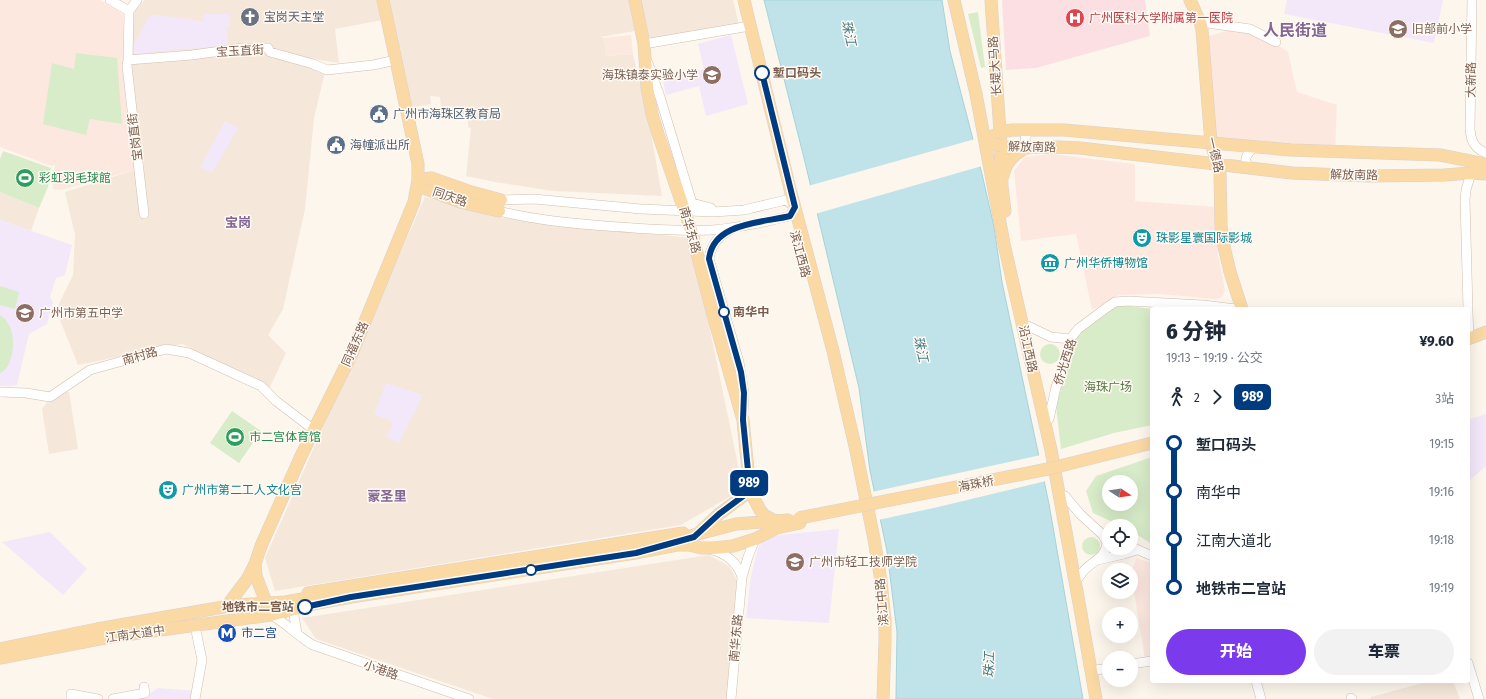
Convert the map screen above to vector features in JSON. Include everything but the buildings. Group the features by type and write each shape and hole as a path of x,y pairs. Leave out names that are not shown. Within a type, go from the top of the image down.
{"main road":[{"name":"同福东路","path":"227,606 248,578 255,564 266,533 352,353 414,202 418,180 417,158 384,0"},
{"name":"南华东路","path":"635,0 644,44 647,87 652,114 658,134 690,208 691,230 743,420 750,491 764,515 775,521"},
{"name":"滨江西路","path":"737,0 747,26"},
{"name":"滨江西路","path":"744,0 747,26 864,508"},
{"name":"沿江西路","path":"954,0 976,94 994,143 1001,231 1051,450 1082,614 1096,699"},
{"name":"长堤大马路","path":"991,0 1000,132"},
{"name":"一德路","path":"1190,0 1200,22 1211,143 1218,165 1221,189 1221,226 1223,242 1230,272 1241,307"},
{"path":"645,56 655,100 667,139"},
{"path":"976,94 988,95 997,89"},
{"name":"解放南路","path":"1484,160 1440,155 1255,147 1071,131 1030,130 1000,132 994,143 1027,149 1053,147 1080,148 1292,173 1364,176 1444,175 1471,173 1486,174"},
{"name":"沿江西路","path":"1000,132 1002,187 1012,245 1065,496 1100,699"},
{"path":"1002,187 1005,168 1008,162 1017,153 1027,149"},
{"name":"同庆路","path":"418,180 426,189 448,191 476,206 500,206"},
{"path":"1470,339 1486,332"},
{"name":"海珠桥","path":"800,520 1048,469 1150,444"},
{"name":"海珠桥","path":"800,520 1048,473 1150,448"},
{"path":"636,553 691,538 703,531 719,514 750,491"},
{"name":"滨江中路","path":"864,508 876,603 878,640 876,699"},
{"name":"滨江中路","path":"864,508 875,547 883,599 885,642 883,699"},
{"path":"703,531 748,522 800,520"},
{"path":"293,610 316,610 701,548 724,547 755,539 777,528 800,520"},
{"name":"江南大道中","path":"1,657 13,645 227,606 286,602 633,547 674,540 703,531"},
{"path":"293,610 351,597 636,553 677,545 689,545 701,548"},
{"path":"255,564 256,576 271,615"},
{"name":"江南大道中","path":"1,657 110,637 271,615 293,610"}],"street":[{"path":"110,0 129,11"},
{"path":"128,60 129,11 137,0"},
{"name":"大新路","path":"1472,0 1470,129 1472,143 1484,160"},
{"path":"1200,22 1250,29 1276,42"},
{"path":"644,44 747,26"},
{"name":"宝玉直街","path":"128,60 192,55 243,48 268,48 270,52 313,64 327,70 396,62"},
{"name":"宝岗直街","path":"128,60 127,66 144,214"},
{"path":"1027,149 1024,139 1030,130"},
{"path":"1251,169 1246,164 1246,159 1249,151 1255,147"},
{"path":"1468,307 1465,200 1471,173"},
{"path":"500,206 534,199 628,208 690,208 702,206 735,212 757,208 790,208"},
{"path":"500,206 520,216 557,221 628,227 713,230 739,226"},
{"path":"743,420 744,393 741,372 710,264 711,250 718,238 739,226 790,208"},
{"path":"699,261 716,285"},
{"name":"侨光西路","path":"1049,419 1055,392 1066,359 1070,339 1078,329 1115,302 1142,301 1212,307"},
{"path":"1028,326 1051,337 1070,339"},
{"name":"南村路","path":"0,392 26,392 50,397 90,370 166,348 189,353 261,386 276,401 314,430"},
{"path":"1065,496 1080,514 1096,528 1108,543 1106,552 1083,570 1079,578"},
{"path":"1096,528 1102,531"},
{"name":"南华东路","path":"731,699 742,577 755,539"},
{"path":"701,548 713,550 726,555 739,569 742,577"},
{"path":"1138,550 1150,555"},
{"path":"1097,560 1120,555"},
{"path":"293,610 297,633"},
{"name":"小港路","path":"271,615 286,623 313,645 469,699"},
{"path":"195,626 202,660 195,699"},
{"path":"1138,663 1150,661"},
{"path":"1096,670 1102,669"},
{"path":"1470,670 1479,699"},
{"path":"1257,683 1261,699"},
{"path":"1469,683 1474,699"},
{"path":"113,699 145,693 144,687"},
{"path":"71,699 71,694 98,699"}],"shaded area":[{"path":"0,0 100,0 123,14 123,65 126,104 135,170 60,190 53,189 55,165 51,166 0,147"},
{"path":"144,0 380,0 383,20 335,29 339,63 270,52 267,46 133,56 133,14"},
{"path":"385,0 629,0 635,31 600,37 604,38 606,56 633,54 649,122 662,196 553,191 466,176 471,128 468,127 468,117 453,116 452,106 441,107 440,97 430,96 431,104 410,108"},
{"path":"640,0 733,0 739,24 647,40"},
{"name":"广州医科大学附属第一医院","path":"1002,0 1145,0 1150,36 1036,68 1006,70"},
{"name":"旧部前小学","path":"1287,0 1443,0 1434,43 1284,14"},
{"path":"203,14 229,14 230,26 227,26 228,45 134,54 135,42 150,15 176,17 204,22"},
{"path":"1240,27 1268,38 1288,52 1297,92 1337,105 1335,152 1211,143 1202,38"},
{"path":"631,35 633,54 606,56 604,38"},
{"name":"海珠镇泰实验小学","path":"731,35 748,104 706,116 699,86 666,95 663,80 704,69 698,44"},
{"path":"265,50 325,72 314,118 305,209 283,309 268,335 286,353 270,387 182,344 78,365 56,310 73,275 75,235 65,192 144,167 130,66 132,63"},
{"path":"225,121 238,128 212,173 200,167"},
{"path":"1051,154 1135,164 1135,201 1217,207 1218,255 1225,290 1222,297 1217,299 1159,294 1119,295 1092,310 1076,234 1021,241 1014,171 1025,157"},
{"path":"0,192 39,208 31,231 0,220"},
{"path":"425,197 504,218 691,238 743,489 681,525 275,591 265,558"},
{"name":"广州市第五中学","path":"0,220 72,245 65,275 56,278 50,297 53,302 47,324 29,334 17,385 9,386 0,386"},
{"path":"386,383 423,395 399,443 387,437 393,422 374,414"},
{"path":"69,392 78,449 49,454 42,409 48,401 59,393"},
{"path":"1486,414 1486,466 1470,480 1471,461 1470,419"},
{"name":"广州市轻工技师学院","path":"839,529 829,623 746,618 751,576 758,548 766,538 780,535"},
{"path":"50,532 87,569 63,595 2,542"},
{"path":"709,555 729,566 737,580 728,699 493,699 316,639 302,618"},
{"path":"1136,558 1150,562 1150,658 1145,659 1138,616 1138,607 1137,607 1135,599 1138,599 1138,563 1134,563"},
{"path":"1423,683 1454,683 1460,699 1371,699 1371,697"},
{"path":"158,688 196,691 194,699 122,699 146,696"}],"green space":[{"path":"978,12 985,67 981,68 968,14"},
{"path":"76,53 117,58 122,124 90,119 86,135 43,124 52,63 74,69"},
{"name":"彩虹羽毛球館","path":"3,151 51,168 48,187 39,208 0,192 0,159"},
{"path":"0,286 19,292 15,309 0,305"},
{"name":"海珠广场","path":"1122,305 1150,309 1150,425 1114,433 1061,449 1056,406 1075,340 1084,329 1109,311"},
{"path":"0,315 5,319 12,332 13,347 10,361 0,374"},
{"path":"1050,344 1057,347 1060,354 1057,361 1050,364 1043,361 1040,354 1043,347"},
{"name":"市二宫体育馆","path":"232,411 261,431 239,463 210,443"},
{"path":"1150,458 1150,543 1138,535 1138,519 1106,519 1093,513 1086,491 1096,476"},
{"path":"1091,537 1097,540 1100,546 1097,552 1091,555 1085,552 1082,546 1085,540"}],"water":[{"name":"珠江","path":"764,0 942,0 950,51 982,174 994,227 1002,282 1049,504 1083,699 896,699 897,632 887,551 870,471 859,388 804,158"}],"pier":[{"path":"975,139 982,166 815,214 808,186"},
{"path":"1041,455 1046,481 878,520 872,492"}],"bus line":[{"name":"989","path":"305,607 351,597 636,553 687,540 694,537 719,514 750,491 743,420 744,393 741,372 709,259 714,244 718,238 726,233 739,226 790,216 795,207 762,73"}],"place":[{"name":"宝岗天主堂","path":"250,17"},
{"name":"广州医科大学附属第一医院","path":"1075,18"},
{"name":"旧部前小学","path":"1398,29"},
{"name":"堑口码头","path":"762,73"},
{"name":"海珠镇泰实验小学","path":"712,75"},
{"name":"广州市海珠区教育局","path":"379,114"},
{"name":"海幢派出所","path":"336,145"},
{"name":"彩虹羽毛球館","path":"25,178"},
{"name":"珠影星寰国际影城","path":"1142,238"},
{"name":"广州华侨博物馆","path":"1050,263"},
{"name":"南华中","path":"724,312"},
{"name":"广州市第五中学","path":"25,313"},
{"name":"市二宫体育馆","path":"235,437"},
{"name":"广州市第二工人文化宫","path":"168,490"},
{"name":"广州市轻工技师学院","path":"795,562"},
{"name":"地铁市二宫站","path":"305,607"},
{"name":"市二宫","path":"227,633"}],"district":[{"name":"人民街道","path":"1295,30"},
{"name":"宝岗","path":"238,222"},
{"name":"蒙圣里","path":"387,496"}]}
